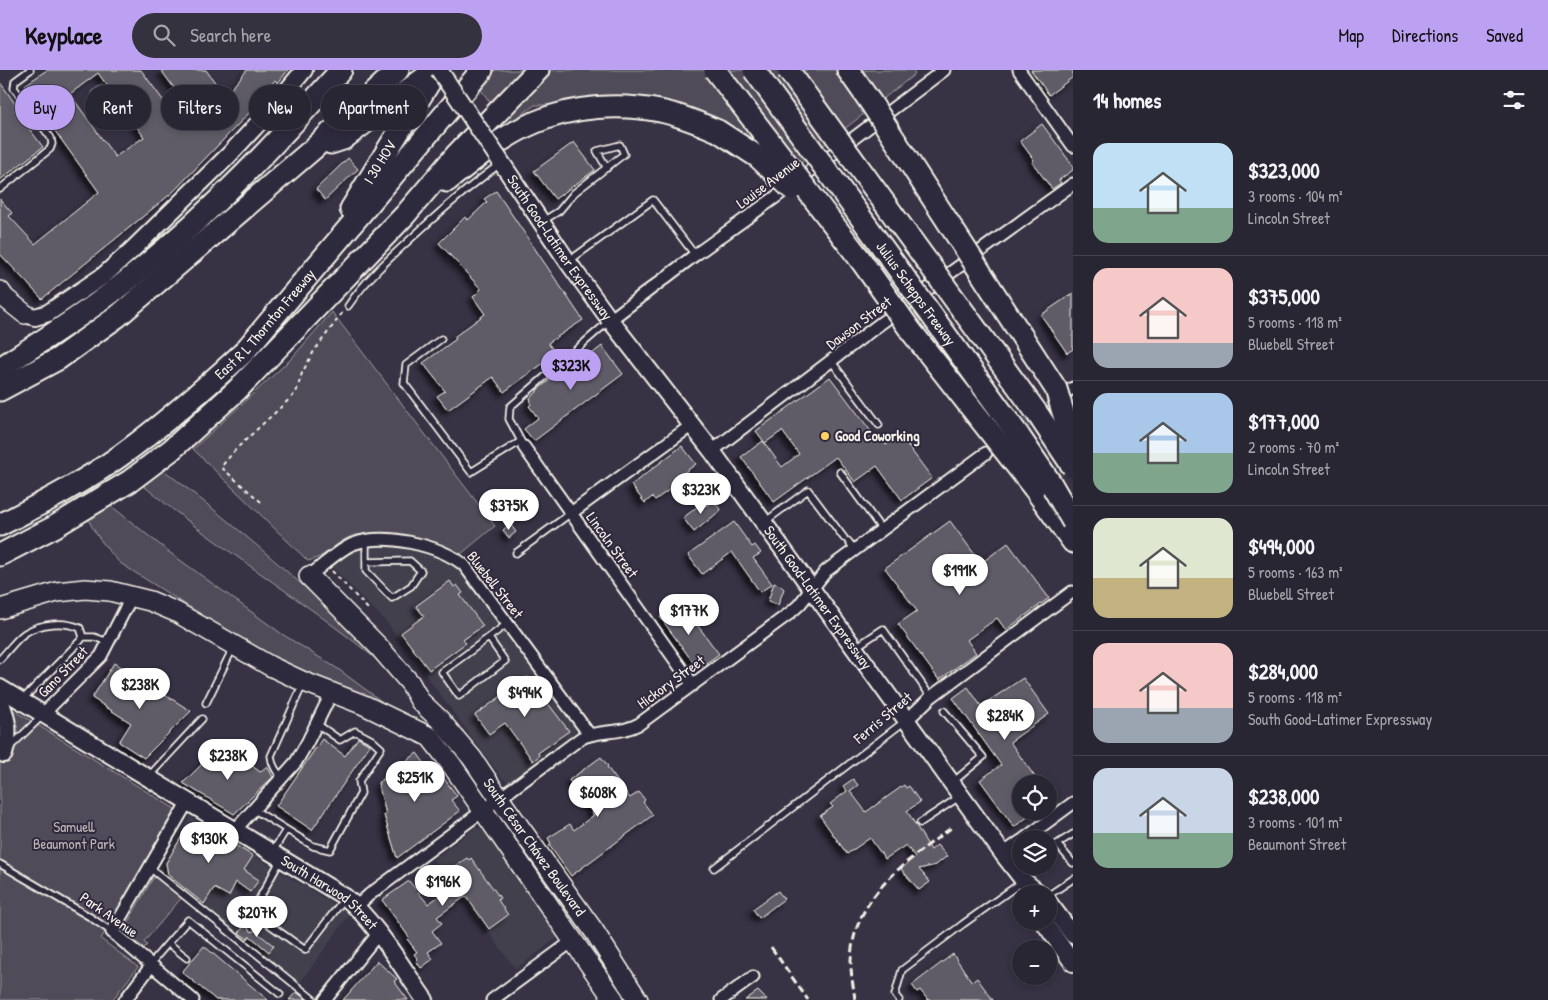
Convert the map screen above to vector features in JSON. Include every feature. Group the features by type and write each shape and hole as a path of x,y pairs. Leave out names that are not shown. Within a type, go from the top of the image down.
{"highway":[{"path":"326,85 337,70"},
{"path":"327,85 341,70"},
{"path":"0,390 58,359 118,316 313,149 398,70"},
{"path":"313,149 342,139 437,70"},
{"name":"I 30 HOV","path":"309,274 355,204 437,70"},
{"name":"East R L Thornton Freeway","path":"0,525 82,480 148,436 203,390 243,353 405,164 482,70"},
{"path":"0,555 54,527 96,502 130,481 171,450 237,390 405,215 456,155 538,70"},
{"path":"715,70 860,259 911,331 1034,488 1073,542"},
{"name":"Julius Schepps Freeway","path":"754,70 1014,429 1050,482 1073,522"},
{"name":"Julius Schepps Freeway","path":"788,70 1073,467"},
{"path":"848,70 1056,389 1073,445"},
{"path":"860,70 871,103"},
{"path":"0,368 74,321 139,271 200,218 243,177 321,92"},
{"path":"405,215 466,165 509,136 536,122 561,114 590,109 634,108 668,113 718,131 758,157 778,174 804,202 853,264 911,331"}],"main road":[{"path":"0,291 5,298 25,314 35,317 48,313 103,276 132,251 229,154 304,70"},
{"name":"South Good-Latimer Expressway","path":"437,70 568,262 610,320 712,451 1025,885"},
{"name":"South César Chávez Boulevard","path":"309,576 379,647 410,683 420,701 440,720 472,758 594,931 638,1000"},
{"path":"0,609 58,592 84,589 110,591 132,596 176,612 270,666 304,682 332,692"},
{"name":"South Harwood Street","path":"0,688 351,902 378,934 425,1000"},
{"name":"South César Chávez Boulevard","path":"332,692 364,705 430,737 451,764 614,1000"},
{"path":"0,700 8,727 8,739 2,756"},
{"path":"1057,914 1073,935"},
{"path":"1049,930 1073,963"}],"street":[{"name":"Louise Avenue","path":"610,320 695,255 773,199 929,74 944,70"},
{"path":"1019,70 1073,146"},
{"name":"Dawson Street","path":"712,451 832,362 881,323 1073,184"},
{"path":"571,513 692,425"},
{"name":"Lincoln Street","path":"522,444 693,685"},
{"name":"Hickory Street","path":"351,902 483,811 581,738 589,734 613,733 631,729 790,613 849,543 882,530 986,453"},
{"name":"Bluebell Street","path":"309,576 352,545 366,541 382,539 402,542 428,547 453,556 464,565 589,734"},
{"name":"Ferris Street","path":"906,721 931,697 1072,592"},
{"name":"Gano Street","path":"43,714 94,664 132,596"},
{"path":"235,830 296,762 332,692"},
{"path":"112,932 188,801"},
{"path":"1037,830 1073,803"},
{"path":"1003,854 1012,848"},
{"name":"Park Avenue","path":"112,932 193,1000"},
{"path":"325,1000 378,934"},
{"path":"492,1000 574,940"},
{"path":"125,1000 151,966"},
{"path":"721,1000 753,976"}],"lane":[{"path":"0,189 50,149 52,144 51,138 14,88 15,81 30,70"},
{"path":"541,222 560,211 574,192 607,168 624,154 620,145 597,151 607,168"},
{"path":"348,306 359,290 386,261 499,159"},
{"path":"568,262 654,200 695,255"},
{"path":"441,339 406,365 404,382 471,472 522,444 509,419 510,407 610,320"},
{"path":"832,362 879,425"},
{"path":"840,472 882,530"},
{"path":"764,522 808,490 849,543"},
{"path":"516,553 571,513"},
{"path":"366,541 366,562 366,571 392,598 411,586 421,571 410,561 366,562"},
{"path":"0,659 25,634 44,626 60,623 71,624 80,628 83,637"},
{"path":"488,638 505,662 459,696 442,672 488,638 507,624"},
{"path":"854,649 883,629 931,697"},
{"path":"20,701 83,637 94,637 108,642"},
{"path":"206,704 234,646"},
{"path":"283,778 271,763 271,756 304,682"},
{"path":"944,711 983,757 951,783"},
{"name":"Gano Street","path":"2,756 43,714"},
{"path":"148,778 202,719"},
{"name":"Ferris Street","path":"714,868 906,721"},
{"path":"253,809 312,846 330,850 361,793 359,780 380,748 372,740 355,731 340,740 317,724"},
{"path":"920,823 961,796"},
{"path":"286,830 277,856 252,912 305,950 351,902"},
{"path":"1073,834 1057,844 1073,864"},
{"name":"Park Avenue","path":"0,864 112,932"},
{"path":"150,868 314,1000"},
{"path":"1057,890 1073,879"},
{"path":"899,1000 895,995 902,970 963,924 1012,895"},
{"path":"151,966 188,920 280,994"},
{"path":"168,943 187,958"}],"path":[{"path":"262,502 221,468 237,448 296,393 302,373 314,351 348,306"},
{"path":"326,563 370,611"}],"shaded area":[{"path":"377,532 398,533 433,543 461,554 588,721 509,783 501,777 388,624 321,556 352,536"},
{"path":"190,817 350,914 299,984 159,871"},
{"path":"476,827 485,831 561,935 516,969 433,860"}],"green space":[{"path":"467,70 913,70 915,74 770,187 724,122 681,104 535,105 506,125"},
{"path":"332,312 495,526 461,554 414,537 376,533 352,536 320,557 308,561 193,449 291,359"},
{"path":"161,468 245,535 299,582 378,655 376,659 140,483"},
{"path":"110,505 169,552 282,634 338,669 396,712 259,651 120,563 102,542 88,519"},
{"name":"Samuell Beaumont Park","path":"0,702 175,809 101,939 138,967 112,1000 0,1000"},
{"path":"159,877 183,896 144,942 147,945 144,948 128,936 124,929 153,878"}],"building":[{"path":"47,70 141,70 161,97 161,130 233,130 173,192 42,299 0,254 0,199 12,213 9,216 35,244 99,192 54,130 75,130 75,101 85,115 85,130 96,130 115,157 144,137 139,130 151,130 151,85 107,85 98,73 75,90 75,85 25,85"},
{"path":"161,70 206,70 217,85 172,85"},
{"path":"247,70 288,70 278,83 275,80 271,85 249,85 249,113 239,123 239,85 234,85"},
{"path":"1031,70 1073,70 1073,77 1049,95"},
{"path":"0,82 15,104 15,130 30,130 43,147 0,180"},
{"path":"1042,124 1073,166 1073,170 1059,180 1061,183 1052,189 1032,162 1034,160 1020,141"},
{"path":"574,142 595,170 555,199 534,171"},
{"path":"348,158 358,169 325,200 316,189"},
{"path":"496,191 583,320 548,343 556,354 504,392 493,377 448,410 437,396 445,391 423,363 456,339 454,337 485,314 473,297 481,289 439,243 465,217 468,220 487,202 484,199"},
{"path":"1073,293 1073,349 1067,353 1041,315"},
{"path":"602,346 623,374 534,441 524,429 538,418 529,406 531,404 530,398 537,390 573,362 576,366"},
{"name":"Good Coworking","path":"830,377 876,438 878,435 886,445 900,435 932,478 902,500 877,466 855,482 836,457 774,502 741,457 763,441 782,467 799,454 782,431 765,443 756,431"},
{"path":"682,446 696,464 670,483 673,487 655,500 652,497 645,503 631,485"},
{"path":"713,501 721,510 694,532 683,518 703,502 707,506"},
{"path":"950,521 981,563 1008,543 1049,598 1006,630 997,618 967,640 976,653 939,680 898,624 917,611 885,568"},
{"path":"734,522 752,547 755,545 761,553 753,558 772,584 760,592 732,552 702,574 688,555"},
{"path":"510,524 516,532 509,538 503,530"},
{"path":"450,581 454,587 457,585 463,593 460,595 483,626 463,640 466,643 429,670 401,633 424,616 416,606"},
{"path":"774,583 784,589 778,605 768,601"},
{"path":"680,602 719,654 698,669 660,617"},
{"path":"114,663 191,711 144,758 119,742 131,723 92,698"},
{"path":"528,677 569,731 538,753 539,756 533,761 505,723 489,734 475,715"},
{"path":"1023,678 1049,714 1010,742 1034,775 1012,775 1012,820 1024,820 1014,827 980,780 1001,765 953,698 968,687 981,706"},
{"path":"358,738 370,745 312,830 276,806 322,739 345,756"},
{"path":"218,748 235,764 242,758 260,772 267,766 273,777 234,814 183,783"},
{"path":"417,753 437,780 442,776 457,796 451,800 460,811 397,858 384,815 386,814 378,783"},
{"path":"601,757 630,798 639,792 645,800 643,802 653,815 571,876 549,845 551,844 548,838 570,824 574,830 594,815 569,780"},
{"path":"853,779 858,785 850,791 866,812 904,785 906,788 909,786 920,802 907,811 931,850 937,845 947,856 936,865 919,869 930,882 919,890 901,869 915,857 906,845 885,859 870,838 847,854 820,816 833,807 830,804 847,791 843,786"},
{"path":"202,825 253,856 244,870 259,880 250,892 236,882 229,896 214,888 204,904 168,875 166,863 186,829"},
{"path":"467,858 469,860 471,858 500,898 498,900 508,915 489,929 466,896 437,917 442,923 432,931 441,943 428,952 433,959 421,968 414,954 417,952 407,939 409,937 382,900 409,881 428,904 457,883 450,869"},
{"path":"778,891 784,899 759,918 753,909"},
{"path":"245,925 252,932 254,930 274,946 269,952 250,936 248,939 239,933"},
{"path":"204,946 268,1000 216,1000 182,972"},
{"path":"953,954 972,982 977,978 993,1000 928,1000 920,990 917,992 912,985"},
{"path":"377,961 397,979 394,981 408,1000 343,1000"},
{"path":"758,991 767,1000 745,1000"},
{"path":"296,992 307,1000 289,1000"}],"tunnel":[{"path":"1012,434 1061,397"}],"railway":[{"path":"855,1000 851,969 853,942 860,921 870,902 898,869 951,828"},
{"path":"771,947 808,1000"}],"place":[{"name":"Good Coworking","path":"825,436"}]}
